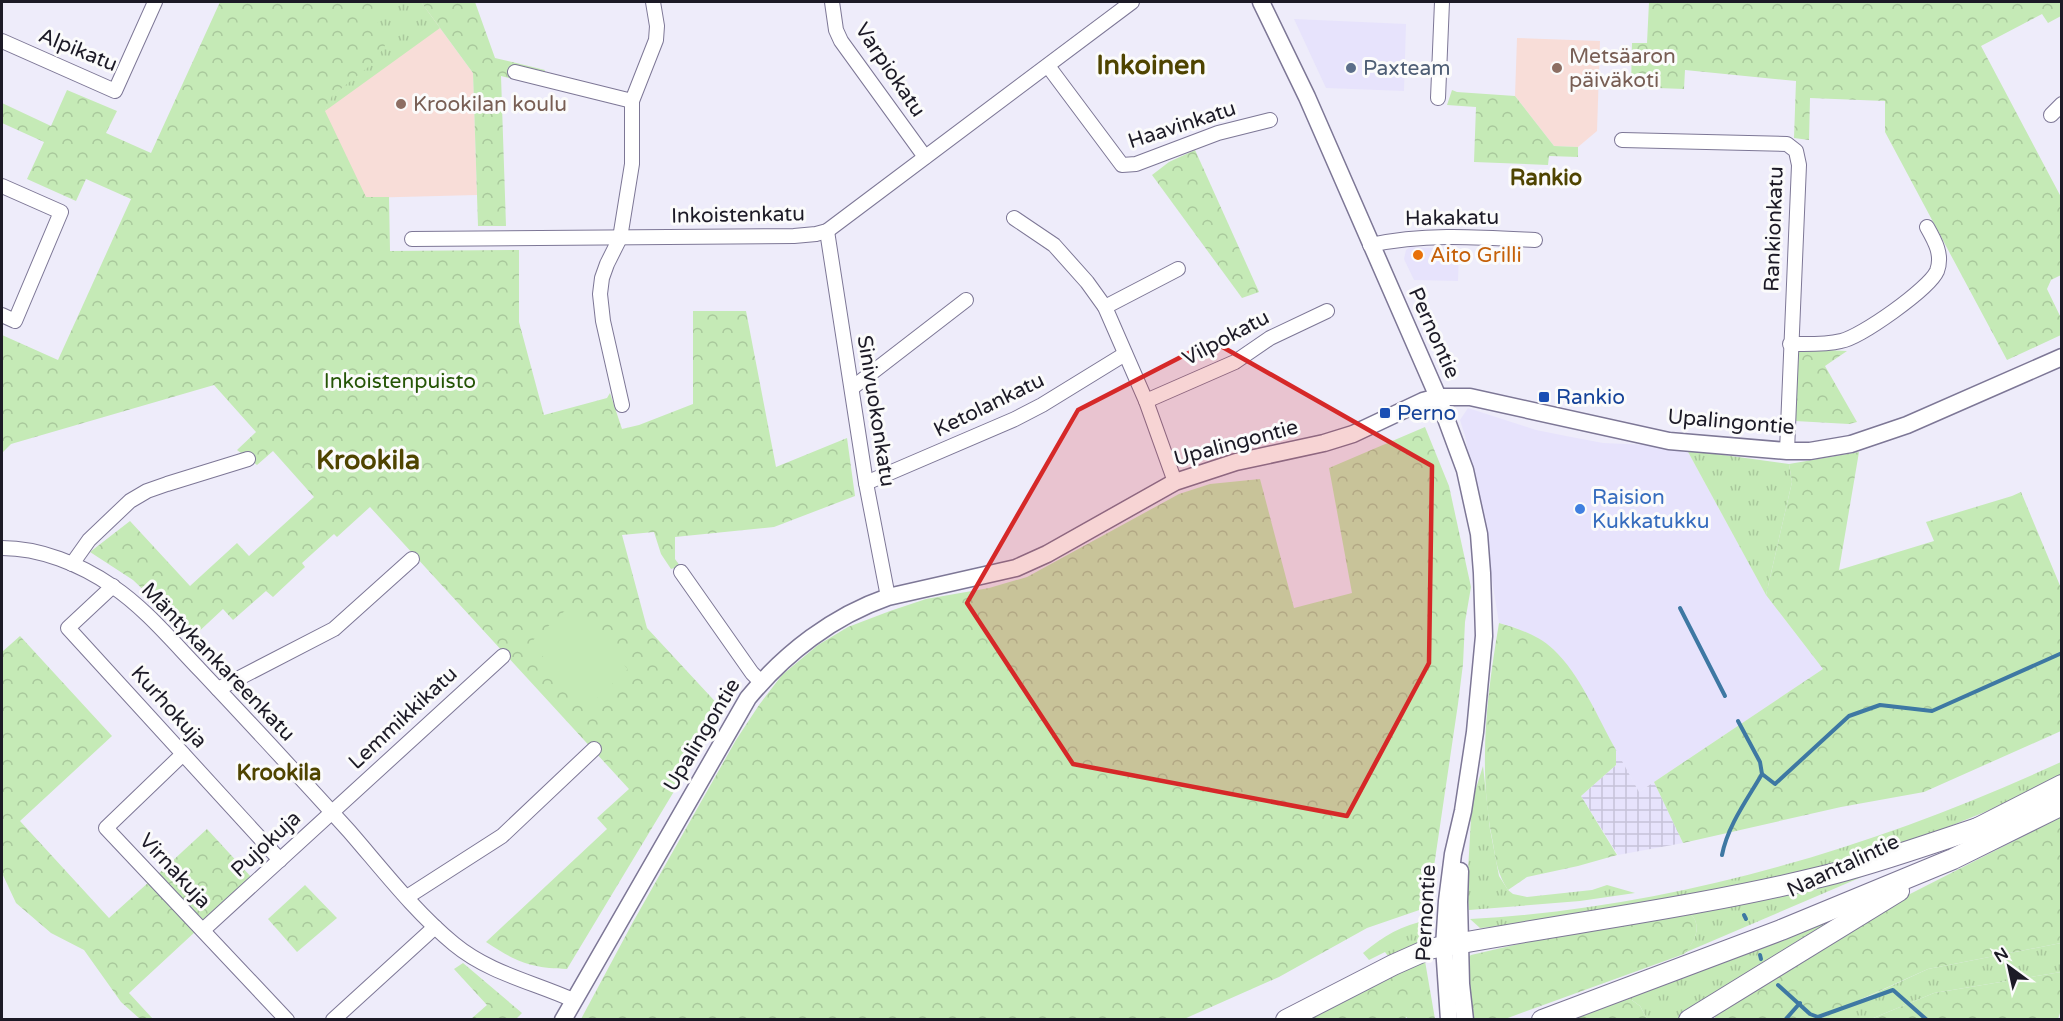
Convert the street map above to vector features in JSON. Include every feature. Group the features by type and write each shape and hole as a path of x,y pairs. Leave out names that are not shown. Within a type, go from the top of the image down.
{"main road":[{"name":"Naantalintie","path":"1641,983 1829,899 2061,785"},
{"name":"Naantalintie","path":"1542,1020 1742,946 1953,859 2061,805"},
{"path":"1286,1020 1429,949 1684,905 1824,876 1878,861 1981,826"},
{"path":"1689,1020 1953,859"}],"street":[{"name":"Alpikatu","path":"2,41 115,92 155,2"},
{"path":"622,405 603,321 600,294 607,264 620,238 632,164 632,100 656,40 657,26 653,2"},
{"name":"Varpiokatu","path":"832,2 836,30 841,41 925,157"},
{"name":"Inkoistenkatu","path":"412,238 795,236 827,231 1132,2"},
{"name":"Pernontie","path":"1261,2 1307,98 1438,397 1457,448 1471,495 1479,534 1484,636 1482,674 1463,811 1459,902 1452,945 1457,1017"},
{"path":"1438,98 1442,2"},
{"name":"Haavinkatu","path":"1048,66 1122,165 1136,164 1218,133 1270,120"},
{"path":"515,72 632,100"},
{"path":"2051,115 2061,104"},
{"name":"Rankionkatu","path":"1622,140 1787,144 1796,151 1799,165 1787,451"},
{"path":"2,186 61,212 15,321 2,315"},
{"path":"1014,218 1054,245 1087,282 1105,307 1146,401 1175,482"},
{"path":"1790,344 1827,343 1852,338 1868,329 1929,283 1937,271 1940,260 1938,247 1928,228"},
{"name":"Sinivuokonkatu","path":"827,231 866,483 888,597"},
{"name":"Hakakatu","path":"1370,245 1400,238 1426,236 1535,240"},
{"path":"1105,307 1178,269"},
{"path":"852,388 966,300"},
{"name":"Vilpokatu","path":"1146,401 1235,362 1270,338 1327,311"},
{"name":"Ketolankatu","path":"866,483 1015,419 1125,354"},
{"name":"Upalingontie","path":"563,1020 748,698 761,682 797,650 830,625 869,604 888,597 1016,568 1047,554 1175,482 1236,462 1324,443 1353,434 1423,401 1438,397 1470,397 1487,400 1669,441 1810,451 1837,447 1882,434 1947,408 2061,357"},
{"path":"72,564 89,540 130,501 147,491 248,459"},
{"name":"Mäntykankareenkatu","path":"2,548 29,551 72,564 113,586 177,646 218,689 435,927 471,956 505,974 573,1000"},
{"path":"218,689 334,629 412,559"},
{"path":"681,572 752,673 761,682"},
{"name":"Kurhokuja","path":"113,586 68,628 280,860"},
{"name":"Lemmikkikatu","path":"332,812 502,656"},
{"path":"407,897 502,836 594,749"},
{"name":"Virnakuja","path":"183,754 106,828 287,1020"},
{"name":"Pujokuja","path":"203,930 332,812"},
{"path":"333,1020 435,927"}],"highlighted area":[{"path":"1212,341 1432,466 1429,663 1347,816 1073,764 967,603 1078,410"}],"shaded area":[{"name":"Krookilan koulu","path":"421,2 473,73 477,195 285,200 371,7"},
{"path":"1294,19 1406,24 1404,91 1326,88"},
{"name":"Metsäaron päiväkoti","path":"1517,38 1600,41 1597,131 1578,147 1554,146 1515,96"},
{"path":"1410,247 1459,249 1458,281 1414,280 1404,259 1406,250"},
{"path":"1468,408 1536,430 1566,436 1603,443 1649,445 1687,450 1766,595 1823,669 1639,792 1573,673 1553,649 1536,637 1499,623 1465,436 1460,420"},
{"path":"1616,750 1639,792 1654,782 1683,843 1618,855 1581,796 1616,765"}],"green space":[{"name":"Inkoistenpuisto","path":"220,2 393,2 372,7 385,46 372,64 332,96 325,111 366,197 389,197 390,251 519,250 519,322 544,415 607,398 610,393 622,429 639,425 693,404 693,311 746,311 776,467 847,438 855,496 774,527 675,537 675,559 680,566 671,569 661,554 654,532 622,535 647,628 723,710 567,969 524,963 486,942 607,829 597,818 629,789 370,507 337,537 334,534 302,563 305,567 273,597 266,591 233,620 223,609 193,637 133,580 90,552 130,521 190,586 237,543 249,556 314,497 273,451 257,465 237,450 256,432 214,385 11,444 2,453 2,335 58,360 131,199 86,179 76,201 27,179 44,142 2,123 2,103 51,126 67,90 117,111 106,133 151,153"},
{"path":"337,2 421,2 440,28 325,111 331,96 344,86"},
{"path":"421,2 475,2 495,58 545,70 541,86 501,76 506,226 478,226 473,73"},
{"path":"1649,2 2061,2 2061,16 2048,23 2042,14 1981,46 2061,197 2061,275 2051,280 2047,289 2061,318 2061,335 2007,360 1885,132 1885,101 1810,98 1809,140 1794,138 1796,81 1685,70 1684,89 1631,87 1632,43 1647,43"},
{"path":"1452,90 1515,96 1554,146 1578,147 1578,157 1549,156 1548,165 1474,162 1476,107 1447,105"},
{"path":"1195,150 1259,292 1242,298 1152,175 1169,162"},
{"path":"1799,349 1847,351 1825,366 1857,422 1849,424 1795,421"},
{"path":"1425,427 1449,486 1471,587 1465,622 1458,704 1428,907 1367,928 1279,977 1184,1019 581,1019 736,740 782,675 818,645 848,627 926,599 989,588 1027,577 1179,494 1210,484 1260,479 1294,608 1352,593 1329,468"},
{"path":"1687,450 1789,464 1792,482 1766,595"},
{"path":"1859,452 1839,570 1934,541 1926,522 2021,492 2061,588 2061,731 1924,792 1841,807 1683,843 1654,782 1823,669 1766,595 1792,482 1789,464"},
{"path":"569,607 628,669 589,706 530,643"},
{"path":"1499,623 1534,636 1563,659 1588,697 1616,750 1616,765 1581,796 1617,855 1527,877 1508,890 1501,877 1496,859 1488,811 1485,757 1488,704"},
{"path":"20,636 112,736 20,821 109,918 150,881 196,931 129,993 153,1019 140,1019 121,1002 84,950 51,933 16,903 2,873 2,652"},
{"path":"2061,762 2061,775 1985,812 1898,847 1768,882 1506,926 1480,928 1470,919 1547,913 1623,902 1698,887 1773,868 1919,821"},
{"path":"1483,766 1490,829 1499,876 1508,890 1513,894 1527,897 1592,890 1607,885 1635,893 1580,901 1469,910 1467,888 1472,801"},
{"path":"2061,817 2061,943 1928,969 1817,1019 1716,1020 1714,1015 1910,894"},
{"path":"207,829 253,879 203,925 157,875"},
{"path":"1871,873 1684,953 1695,937 1696,931 1695,920 1685,910"},
{"path":"305,885 337,918 297,952 268,919"},
{"path":"1868,900 1681,1019 1647,1019 1640,1006 1629,998"},
{"path":"1685,910 1695,920 1696,931 1692,943 1684,954 1505,1019 1472,1019 1467,958 1471,955 1575,931"},
{"path":"1428,920 1425,941 1388,956 1385,952 1369,960 1363,953 1393,932"},
{"path":"2061,943 2061,972 1934,993 1871,1019 1817,1020 1928,969"},
{"path":"1425,961 1435,1019 1407,1019 1407,1017 1401,1020 1296,1020"},
{"path":"463,963 522,1013 516,1019 471,1019 487,1005 454,969"},
{"path":"2061,972 2061,1010 2058,1019 1871,1019 1934,993"},
{"path":"1629,998 1640,1006 1647,1019 1571,1019"}],"waterway":[{"path":"1680,608 1725,696"},
{"path":"1722,855 1733,823 1762,774 1775,784 1849,716 1880,705 1932,711 2062,653"},
{"path":"1738,721 1760,762 1762,774"},
{"path":"1744,915 1746,919"},
{"path":"1760,955 1761,959"},
{"path":"1778,985 1810,1014 1818,1017 1893,990 1927,1020"},
{"path":"1785,1020 1800,1003"}],"place":[{"name":"Paxteam","path":"1351,68"},
{"name":"Metsäaron päiväkoti","path":"1557,68"},
{"name":"Krookilan koulu","path":"401,104"},
{"name":"Aito Grilli","path":"1418,255"},
{"name":"Rankio","path":"1544,397"},
{"name":"Perno","path":"1385,413"},
{"name":"Raision Kukkatukku","path":"1580,509"}],"district":[{"name":"Inkoinen","path":"1151,65"},
{"name":"Rankio","path":"1546,178"},
{"name":"Krookila","path":"368,460"},
{"name":"Krookila","path":"279,773"}]}
